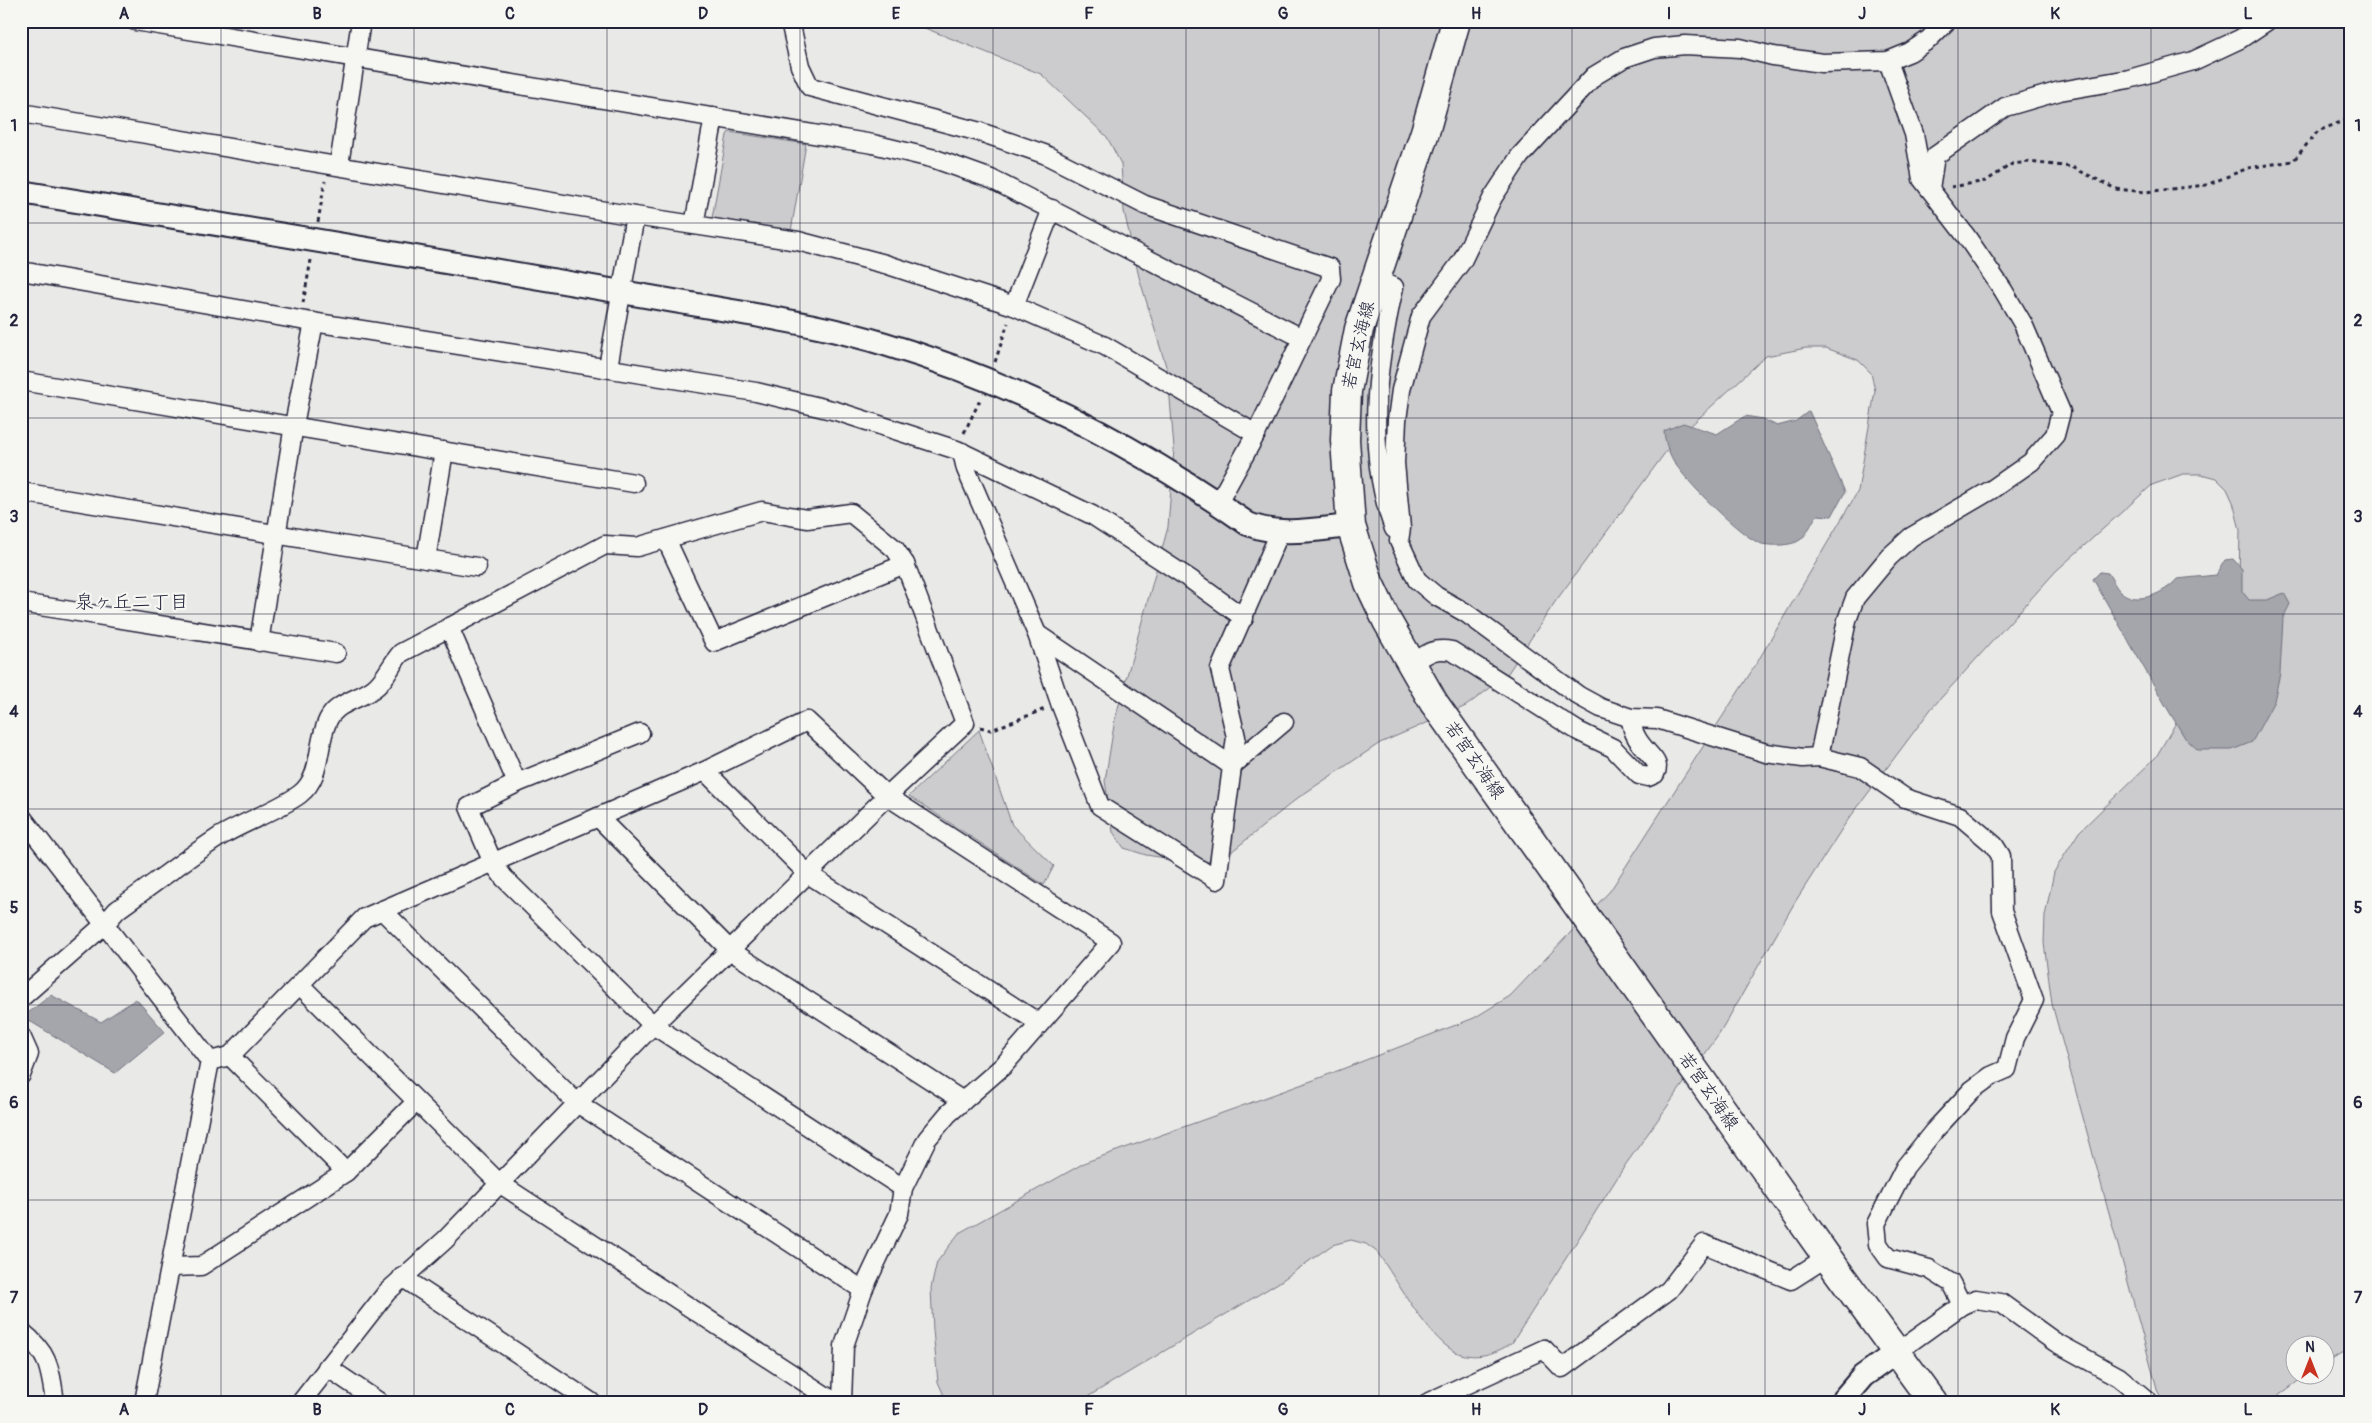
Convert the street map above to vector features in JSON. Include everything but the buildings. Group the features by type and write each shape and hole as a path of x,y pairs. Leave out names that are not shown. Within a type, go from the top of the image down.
{"main road":[{"name":"若宮玄海線","path":"1456,21 1425,132 1359,329 1347,391 1345,440 1351,526 1370,583 1411,665 1434,703 1933,1402"}],"street":[{"path":"135,21 873,144 936,159 991,179 1302,338"},
{"path":"339,165 362,21"},
{"path":"790,21 800,66 810,87 980,132 1044,154 1145,205 1330,268 1331,279 1256,434 1218,503"},
{"path":"1399,541 1402,528 1394,463 1397,420 1402,390 1421,316 1462,261 1492,197 1520,156 1594,76 1624,58 1654,48 1685,44 1740,48 1773,56 1822,63 1888,61 1910,52 1928,40 1947,21"},
{"path":"1930,189 1935,156 2005,107 2060,91 2130,79 2192,61 2240,39 2267,21"},
{"path":"1819,757 1847,620 1855,598 1867,581 1911,537 1991,490 2031,462 2048,446 2059,427 2061,412 2023,324 2004,290 1922,180 1914,134 1888,61"},
{"path":"21,113 635,216 798,241 894,266 1014,306 1105,346 1256,434"},
{"path":"694,225 714,117"},
{"path":"21,192 621,291 781,319 850,334 918,354 989,380 1061,412 1136,451 1248,524 1264,531 1280,532 1351,526"},
{"path":"1014,306 1052,209"},
{"path":"608,367 635,216"},
{"path":"21,271 314,322 608,367 756,392 828,409 959,451 1092,515 1190,578 1244,618"},
{"path":"1374,280 1394,287 1382,337 1376,400 1380,474 1386,506 1399,541 1417,580 1436,596 1466,613 1578,696 1601,708 1631,718 1657,719 1766,753 1803,758 1819,757 1860,767 1905,798 1960,816 1994,845 2001,856 2002,911 2034,1000 2016,1038 2007,1069 1991,1076 1972,1090 1934,1131 1905,1167 1876,1224 1878,1244 1888,1258 1929,1269 1951,1283 1962,1305"},
{"path":"259,642 294,425 314,322"},
{"path":"21,381 634,483"},
{"path":"426,559 444,451"},
{"path":"959,451 1037,634 1060,703 1100,806 1217,880 1236,737 1220,670 1280,532"},
{"path":"21,492 477,567"},
{"path":"21,998 104,925 117,910 220,836 301,793 315,772 322,735 327,721 335,709 374,689 401,653 605,545 637,547 762,511 807,519 851,513 895,549 905,564 965,723 887,796 731,951 653,1025 445,1240 387,1292 301,1402"},
{"path":"666,539 714,642 905,564"},
{"path":"21,603 336,654"},
{"path":"449,627 517,783"},
{"path":"1037,634 1232,766"},
{"path":"1411,665 1430,652 1441,648 1452,651 1578,731 1613,748 1640,775 1648,777 1655,774 1657,767 1655,760 1637,742 1631,730 1631,718"},
{"path":"210,1061 230,1056 364,918 705,771 807,722 887,796 1112,942 1038,1023 1003,1066 948,1114 927,1139 903,1188 899,1214 863,1290 844,1346 842,1402"},
{"path":"1232,766 1284,722"},
{"path":"640,733 517,783 470,807 494,863 504,878 653,1025 903,1188"},
{"path":"705,771 808,874 1038,1023"},
{"path":"21,816 210,1061 172,1267 144,1402"},
{"path":"598,816 731,951 963,1101"},
{"path":"382,910 577,1103 863,1290"},
{"path":"300,985 499,1183 835,1402"},
{"path":"21,1036 29,1054 21,1074"},
{"path":"230,1056 346,1172"},
{"path":"172,1267 201,1266 346,1172 416,1102"},
{"path":"1429,1402 1434,1398 1544,1349 1562,1368 1669,1290 1704,1244 1791,1280 1828,1257"},
{"path":"402,1277 590,1401"},
{"path":"1841,1402 1863,1376 1962,1305 1976,1299 2001,1303 2055,1342 2119,1377 2149,1402"},
{"path":"21,1331 36,1342 50,1366 55,1402"},
{"path":"327,1367 379,1402"}],"path":[{"path":"1930,189 1966,186 1986,181 2012,164 2028,162 2072,167 2116,189 2145,192 2206,185 2248,168 2293,161 2318,131 2351,118"},
{"path":"959,451 989,380 1014,306"},
{"path":"965,723 991,730 1060,703"}],"shaded area":[{"path":"907,21 2351,21 2351,1348 2334,1358 2334,1336 2284,1336 2284,1386 2292,1386 2270,1402 2164,1402 2158,1392 2052,1004 2044,943 2045,916 2054,872 2079,832 2156,757 2198,685 2239,583 2240,530 2233,502 2227,489 2216,478 2201,474 2183,474 2152,485 2056,571 1931,709 1845,824 1795,902 1720,1033 1626,1164 1512,1343 1500,1350 1475,1356 1461,1354 1450,1349 1427,1326 1377,1252 1366,1244 1351,1240 1332,1245 1278,1283 1079,1402 947,1402 938,1382 931,1288 937,1262 959,1233 1086,1162 1314,1080 1474,1018 1510,996 1610,891 1755,666 1858,491 1875,391 1871,373 1858,360 1826,348 1806,348 1766,356 1673,442 1555,602 1506,676 1466,706 1380,743 1299,797 1220,861 1191,862 1146,855 1124,848 1113,832 1105,781 1115,719 1168,527 1174,449 1168,373 1139,277 1124,211 1121,164 1107,137 1041,74"},
{"path":"729,132 806,144 791,231 712,218"},
{"path":"1809,411 1845,492 1832,516 1817,515 1803,538 1787,544 1762,544 1753,540 1728,520 1679,469 1668,450 1665,439 1664,431 1683,423 1717,434 1745,416 1763,419 1777,426 1796,421"},
{"path":"2233,559 2242,569 2242,591 2249,600 2267,600 2284,593 2290,604 2283,618 2280,673 2274,701 2252,742 2232,750 2198,750 2185,738 2093,579 2100,572 2108,573 2121,592 2135,598 2143,598 2166,589 2177,579 2216,575 2225,560"},
{"path":"979,730 1012,825 1054,866 1044,885 909,796"},
{"path":"51,995 101,1022 136,999 165,1032 115,1073 23,1017"}],"district":[{"name":"泉ヶ丘二丁目","path":"132,601"}]}
